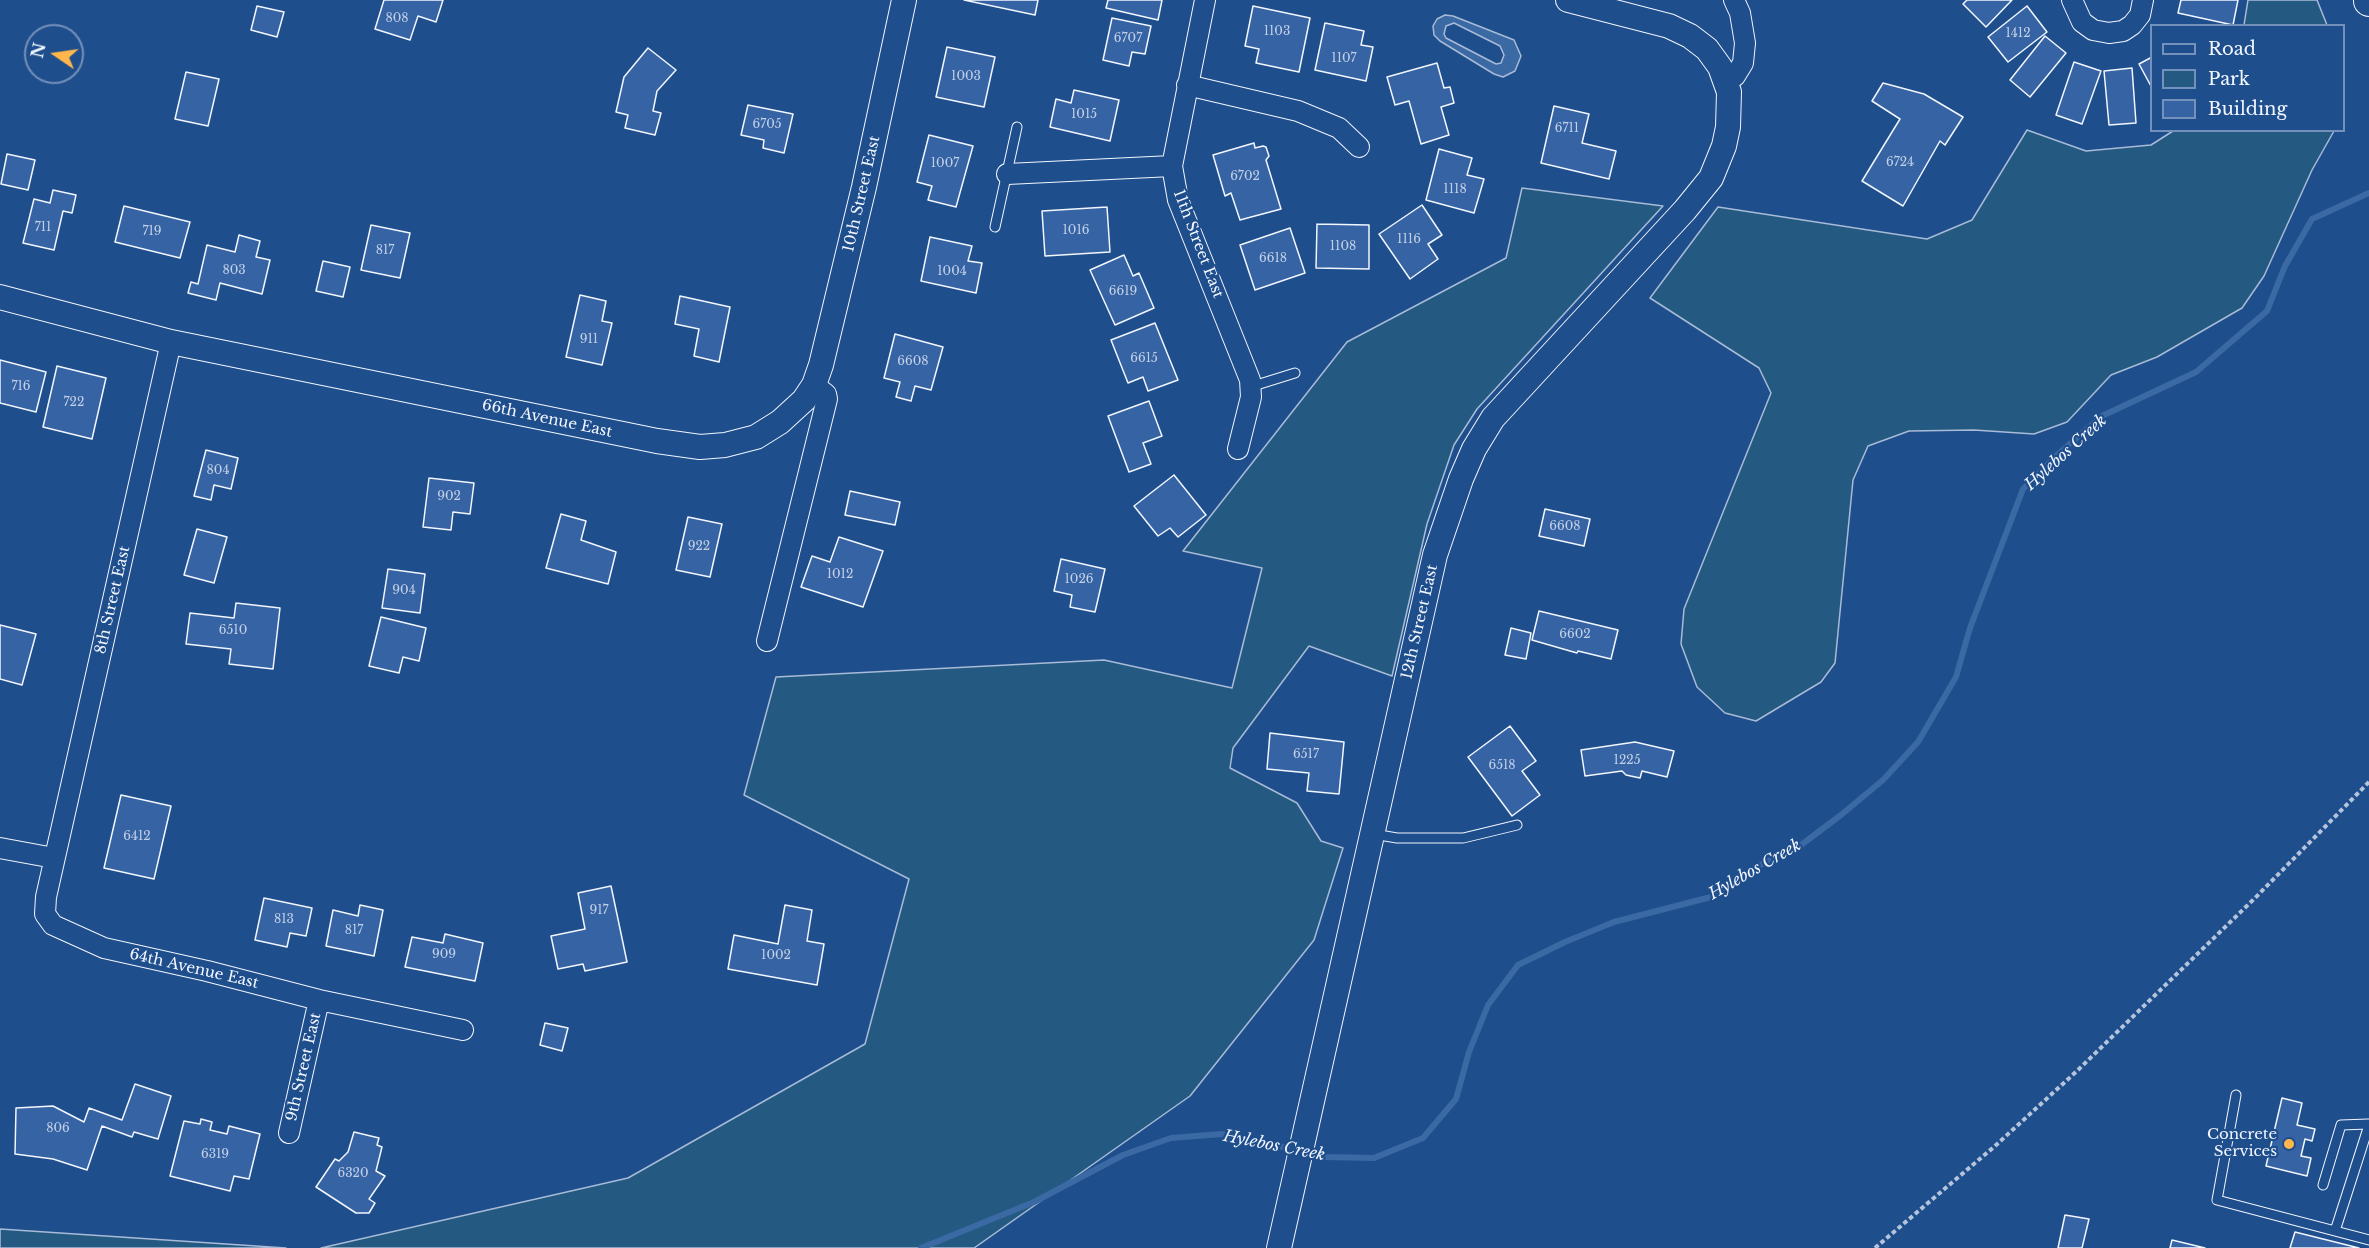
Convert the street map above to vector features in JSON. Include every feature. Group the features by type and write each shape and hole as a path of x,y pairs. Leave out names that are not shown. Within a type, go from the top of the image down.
{"street":[{"name":"10th Street East","path":"814,386 830,335 904,0"},
{"name":"11th Street East","path":"1205,0 1172,166 1178,200 1250,380 1251,397 1238,449"},
{"path":"1568,0 1669,26 1690,36 1707,49 1723,74 1735,76 1743,63 1745,43 1740,12 1734,0"},
{"path":"2072,0 2082,22 2093,30 2109,33 2123,31 2132,25 2140,15 2143,0"},
{"name":"12th Street East","path":"1279,1248 1436,555 1451,504 1474,449 1493,418 1685,210 1711,178 1719,162 1728,127 1729,92 1723,74"},
{"path":"1187,85 1298,111 1339,128 1359,147"},
{"path":"1007,174 1172,166"},
{"name":"66th Avenue East","path":"0,297 171,342 646,439 700,447 726,445 768,431 792,412 814,386"},
{"name":"8th Street East","path":"54,858 171,342"},
{"path":"767,641 827,399 826,394 814,386"},
{"path":"0,848 54,858"},
{"name":"64th Avenue East","path":"54,858 45,914 53,925 66,933 104,948 319,1000 463,1030"},
{"name":"9th Street East","path":"289,1133 319,1000"}],"lane":[{"path":"995,227 1017,127"},
{"path":"1250,387 1295,373"},
{"path":"1372,834 1397,838 1463,838 1517,825"},
{"path":"2236,1095 2217,1200 2369,1240"},
{"path":"2323,1185 2341,1125 2368,1125 2335,1231"}],"path":[{"path":"1875,1248 1995,1146 2078,1070 2255,898 2369,782"}],"green space":[{"path":"2248,0 2317,0 2327,24 2244,24"},
{"path":"2027,130 2086,151 2151,145 2171,132 2333,132 2312,170 2264,276 2242,308 2157,357 2111,375 2067,422 2034,434 1974,430 1909,431 1868,446 1853,480 1835,663 1821,682 1756,721 1725,713 1697,687 1681,644 1684,609 1771,393 1759,368 1650,298 1718,207 1927,239 1972,220"},
{"path":"1522,188 1663,206 1477,409 1454,445 1427,524 1392,676 1309,646 1233,748 1230,768 1297,803 1321,841 1343,848 1314,940 1190,1096 974,1248 321,1248 628,1178 865,1044 909,879 744,795 776,677 1104,660 1232,688 1262,568 1183,551 1347,342 1506,258"},
{"path":"0,1229 286,1248 0,1248"}],"shaded area":[{"path":"1445,15 1453,16 1514,40 1521,56 1515,71 1503,77 1494,74 1440,41 1434,35 1433,26 1437,19","holes":["1454,23 1500,46 1504,55 1501,63 1496,64 1446,38 1444,34 1446,26"]}],"building":[{"path":"384,0 443,0 436,22 418,16 410,40 375,29"},
{"path":"964,0 1038,0 1035,15"},
{"path":"1108,0 1162,0 1158,20 1106,8"},
{"path":"1967,0 2012,0 1986,27 1963,4"},
{"path":"2181,0 2238,0 2233,24 2178,13"},
{"path":"257,6 284,12 277,37 251,30"},
{"path":"1253,6 1310,18 1299,72 1256,63 1259,49 1245,46"},
{"path":"2027,6 2047,32 2008,62 1988,37"},
{"path":"1112,18 1151,26 1145,54 1132,52 1129,66 1103,60"},
{"path":"1325,23 1364,31 1361,45 1373,47 1366,81 1315,70"},
{"path":"2045,36 2066,53 2030,97 2010,80"},
{"path":"947,47 995,57 984,107 936,97"},
{"path":"648,48 676,70 657,91 653,111 661,113 655,135 625,128 628,115 616,112 624,77"},
{"path":"2150,58 2150,84 2139,64"},
{"path":"2074,62 2101,71 2082,124 2056,115"},
{"path":"1437,63 1444,88 1450,87 1454,103 1441,107 1449,135 1421,144 1409,101 1395,105 1387,77"},
{"path":"2132,68 2136,123 2109,125 2104,71"},
{"path":"186,72 219,79 208,126 175,119"},
{"path":"1883,83 1924,94 1963,117 1945,145 1940,141 1903,206 1862,181 1900,119 1872,101"},
{"path":"1074,90 1119,100 1110,141 1050,127 1056,99 1071,103"},
{"path":"748,105 793,114 784,153 763,148 764,140 741,135"},
{"path":"1554,106 1589,114 1582,143 1616,151 1609,179 1541,163"},
{"path":"929,135 973,146 956,207 928,200 932,186 917,182"},
{"path":"1254,143 1255,148 1266,147 1269,156 1266,160 1281,209 1240,220 1231,193 1225,196 1213,155"},
{"path":"1439,149 1472,158 1467,175 1484,179 1474,213 1426,200"},
{"path":"7,154 35,160 28,190 1,184"},
{"path":"53,190 76,195 72,213 63,211 54,250 23,243 34,199 50,203"},
{"path":"1422,205 1442,235 1428,244 1438,259 1410,279 1379,234"},
{"path":"124,206 190,222 180,258 115,242"},
{"path":"1107,207 1110,252 1045,256 1042,211"},
{"path":"1317,224 1369,225 1369,269 1316,268"},
{"path":"371,225 410,233 400,278 361,270"},
{"path":"1290,228 1305,273 1255,290 1240,245"},
{"path":"239,235 260,241 256,257 270,260 262,294 220,283 216,300 188,293 191,282 198,284 207,245 235,252"},
{"path":"930,237 972,246 968,261 982,263 976,293 921,281"},
{"path":"1124,255 1133,276 1139,273 1154,308 1115,325 1090,270"},
{"path":"323,261 350,267 343,297 316,291"},
{"path":"580,295 606,301 602,321 612,323 602,365 566,357"},
{"path":"680,296 730,307 719,362 694,356 699,329 675,324"},
{"path":"1155,323 1178,380 1148,391 1143,377 1128,383 1111,340"},
{"path":"895,334 943,347 931,390 915,386 911,401 896,397 900,382 884,378"},
{"path":"0,360 46,372 36,412 0,403"},
{"path":"57,366 106,378 92,439 43,427"},
{"path":"1149,401 1162,436 1143,443 1151,464 1129,472 1108,416"},
{"path":"206,450 238,458 231,489 214,485 211,500 194,496"},
{"path":"1174,475 1206,515 1178,537 1170,528 1158,536 1134,506"},
{"path":"429,478 474,483 470,514 453,512 451,530 423,527"},
{"path":"850,491 900,502 895,525 845,515"},
{"path":"1545,509 1590,519 1584,546 1539,536"},
{"path":"561,514 586,521 581,540 616,552 608,584 546,568"},
{"path":"688,517 722,524 710,577 676,570"},
{"path":"197,529 227,537 214,583 184,575"},
{"path":"839,537 883,551 863,607 801,587 812,556 830,562"},
{"path":"1061,559 1105,569 1095,612 1070,607 1072,595 1054,591"},
{"path":"388,569 425,574 420,613 382,608"},
{"path":"236,603 280,608 273,669 229,664 231,649 186,644 190,613 234,618"},
{"path":"1539,611 1618,630 1611,659 1578,651 1577,653 1532,640"},
{"path":"381,617 426,628 419,661 403,657 399,673 369,666"},
{"path":"0,625 36,634 22,685 0,679"},
{"path":"1511,628 1531,633 1526,659 1505,655"},
{"path":"1510,726 1536,761 1522,771 1540,795 1512,816 1468,757"},
{"path":"1270,733 1344,742 1339,794 1307,791 1309,773 1267,769"},
{"path":"1635,742 1674,751 1667,777 1642,771 1640,778 1626,775 1622,771 1585,776 1581,750"},
{"path":"121,795 171,806 154,879 104,868"},
{"path":"611,886 627,962 585,971 583,964 558,969 551,936 585,929 578,893"},
{"path":"264,898 312,908 306,936 290,933 287,947 255,940"},
{"path":"360,905 383,910 374,956 326,946 333,910 358,916"},
{"path":"785,905 812,910 807,941 824,944 817,985 728,969 734,935 778,944"},
{"path":"445,934 483,943 475,981 405,967 412,937 443,943"},
{"path":"545,1023 568,1028 562,1051 540,1045"},
{"path":"135,1084 171,1096 158,1139 134,1132 132,1137 102,1126 87,1170 53,1159 15,1154 16,1108 53,1106 84,1122 89,1108 122,1120"},
{"path":"2282,1098 2302,1103 2297,1125 2315,1129 2312,1141 2305,1139 2301,1156 2311,1158 2307,1176 2266,1166"},
{"path":"201,1119 212,1122 210,1130 227,1134 229,1126 260,1134 249,1179 234,1176 230,1191 170,1176 184,1121 200,1124"},
{"path":"354,1132 379,1138 377,1145 382,1147 376,1171 385,1176 369,1199 375,1203 369,1213 356,1213 316,1187 335,1159 339,1161 348,1152"},
{"path":"2065,1215 2089,1219 2082,1248 2058,1248"},
{"path":"2295,1232 2359,1248 2290,1248"},
{"path":"2172,1240 2205,1248 2170,1248"}],"waterway":[{"name":"Hylebos Creek","path":"1307,1152 1323,1157 1374,1158 1423,1138 1456,1099 1469,1052 1488,1005 1518,965 1614,922 1711,897 1754,868 1801,845 1883,780 1918,742 1956,677 1970,628 2023,489 2057,455 2102,416 2196,372 2267,311 2285,266 2312,219 2369,193"},
{"name":"Hylebos Creek","path":"921,1248 1034,1202 1123,1155 1171,1138 1222,1134 1297,1150"}],"place":[{"name":"Concrete Services","path":"2289,1144"}]}
